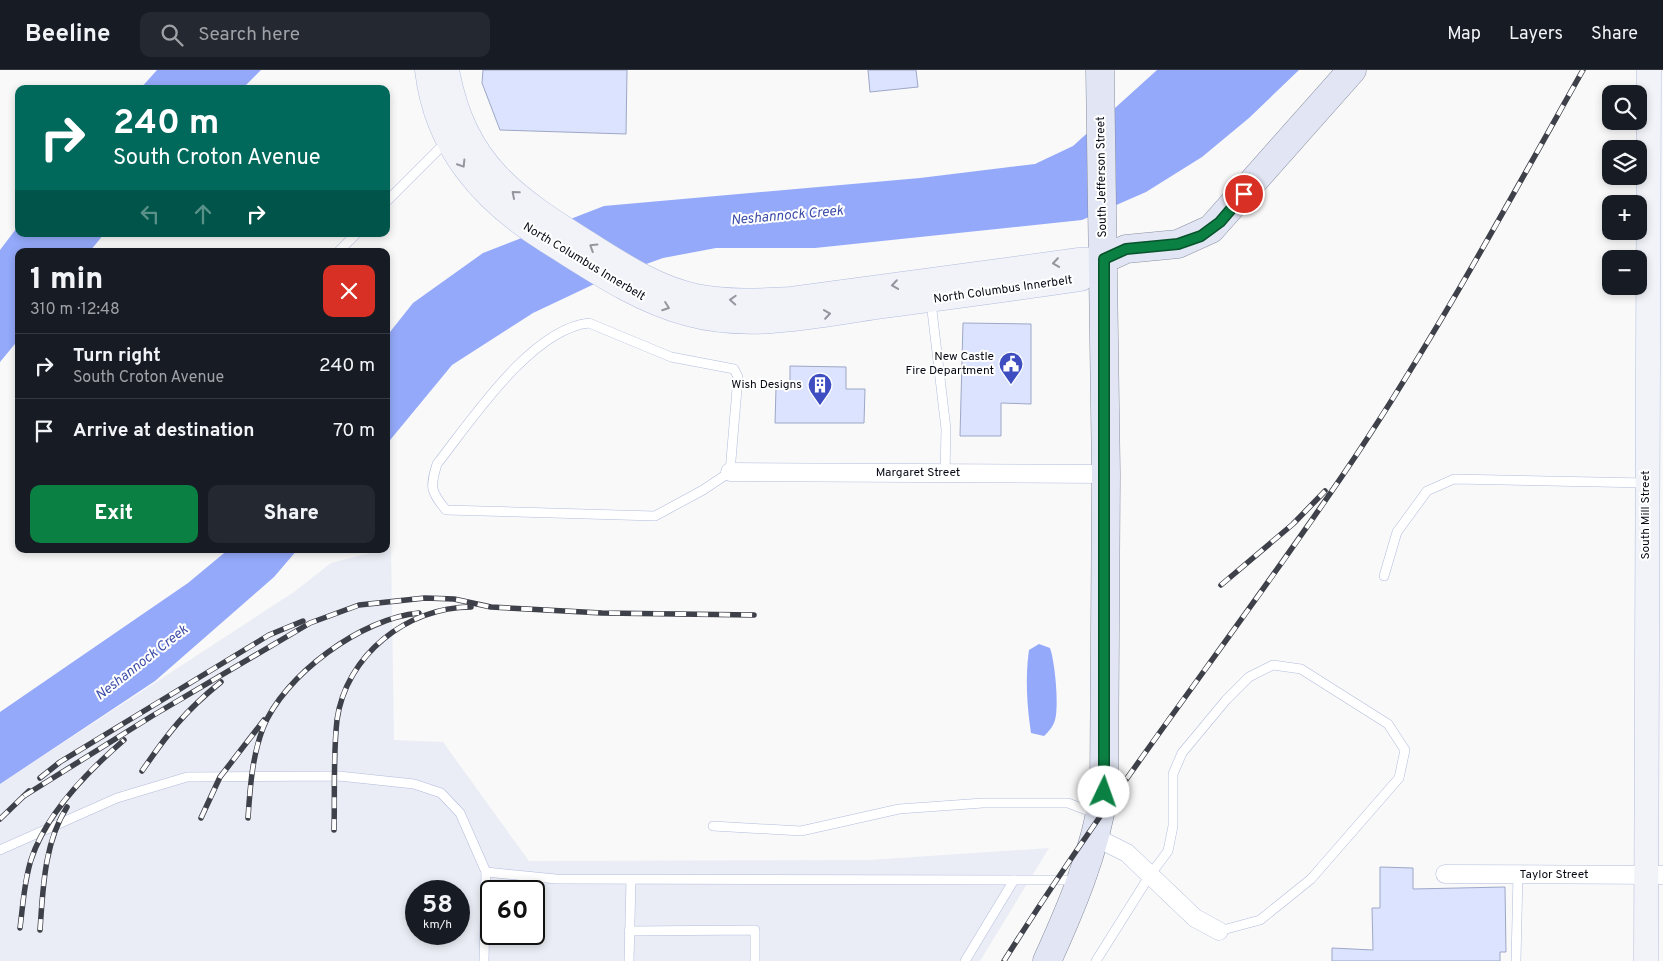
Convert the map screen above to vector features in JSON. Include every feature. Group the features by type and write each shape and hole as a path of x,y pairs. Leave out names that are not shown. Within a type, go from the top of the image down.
{"main road":[{"name":"North Columbus Innerbelt","path":"427,70 436,110 448,139 464,169 477,185 508,215 529,230 627,290 670,309 689,315 728,320 793,319 929,290"},
{"name":"North Columbus Innerbelt","path":"447,70 455,103 463,124 481,158 504,185 554,222 632,271 654,282 694,295 749,301 1081,279 1104,259"},
{"path":"1104,259 1126,249 1178,244 1212,229 1352,70"},
{"name":"South Mill Street","path":"1646,961 1655,875 1649,491 1655,369 1652,179 1656,117 1649,70"},
{"name":"South Jefferson Street","path":"1046,961 1082,880 1098,826 1105,768 1106,474 1100,76"}],"street":[{"name":"Margaret Street","path":"730,472 1106,474"},
{"path":"1098,826 1195,918 1219,931"},
{"name":"Taylor Street","path":"1445,874 1655,875"}],"lane":[{"path":"390,198 448,139"},
{"path":"342,248 353,237"},
{"path":"929,290 946,429 945,473"},
{"path":"589,324 671,357 734,369 738,377 730,472 703,490 655,516 446,510 433,494 432,481 437,464 517,365 558,332 576,325 589,324"},
{"path":"1384,576 1397,532 1427,491 1454,479 1649,491"},
{"path":"1096,961 1150,875 1168,851 1172,826 1173,774 1182,753 1226,700 1249,678 1273,666 1301,669 1388,724 1405,750 1399,778 1310,879 1260,920 1219,931"},
{"path":"0,850 118,798 187,777 339,776 414,784 441,793 460,813 486,872 484,961"},
{"path":"713,826 802,831 900,809 983,804 1068,803 1098,826"},
{"path":"486,872 556,879 1082,880"},
{"path":"1516,961 1518,874"},
{"path":"628,961 631,880"},
{"path":"965,961 1014,880"},
{"path":"630,931 755,930 755,961"}],"shaded area":[{"path":"391,546 394,740 443,742 529,861 869,860 1049,848 980,961 0,961 0,784 294,592 331,563 370,553 390,553"}],"water":[{"path":"157,70 261,70 246,85 144,85"},
{"name":"Neshannock Creek","path":"1157,70 1299,70 1249,118 1202,157 1146,192 1082,220 815,248 716,248 663,258 607,278 533,313 452,365 390,440 390,332 413,303 483,253 604,206 920,178 1035,164 1073,146"},
{"path":"15,230 15,237 102,237 92,248 15,248 15,344 0,362 0,250"},
{"name":"Neshannock Creek","path":"224,553 295,553 274,577 155,681 0,784 0,712 188,583"},
{"path":"1039,644 1050,648 1056,684 1055,720 1044,736 1031,733 1028,702 1027,671 1029,650"}],"building":[{"path":"483,70 627,70 626,134 500,130 482,83"},
{"path":"868,70 916,70 918,87 870,92"},
{"path":"963,323 1031,324 1031,404 1001,403 1001,436 960,436"},
{"name":"Wish Designs","path":"790,366 846,367 846,389 865,389 864,423 775,423 776,388 790,388"},
{"path":"1380,867 1413,868 1413,889 1505,887 1506,952 1500,952 1500,961 1332,961 1332,948 1373,950 1372,908 1380,908"}],"railway":[{"path":"1004,961 1089,833 1312,520 1386,410 1501,217 1583,70"},
{"path":"1221,585 1293,524 1325,491"},
{"path":"24,796 152,716 310,623 359,605 425,598 454,599 491,607 602,613 754,615"},
{"path":"334,830 337,720 343,696 353,675 366,656 383,639 403,626 424,616 447,609 471,607"},
{"path":"248,818 252,773 259,739 273,708 288,688 328,652 350,638 397,617 419,613"},
{"path":"40,778 60,762 269,635 303,621"},
{"path":"142,771 178,723 221,682"},
{"path":"201,818 220,777 264,720"},
{"path":"20,928 31,860 47,826 83,779 124,740"},
{"path":"0,819 29,791"},
{"path":"40,930 49,851 59,821 67,807"}],"place":[{"name":"New Castle Fire Department","path":"1011,385"},
{"name":"Wish Designs","path":"820,406"}],"route":[{"path":"1104,792 1106,545 1104,259 1126,249 1178,244 1201,236 1220,222 1244,194"}]}
